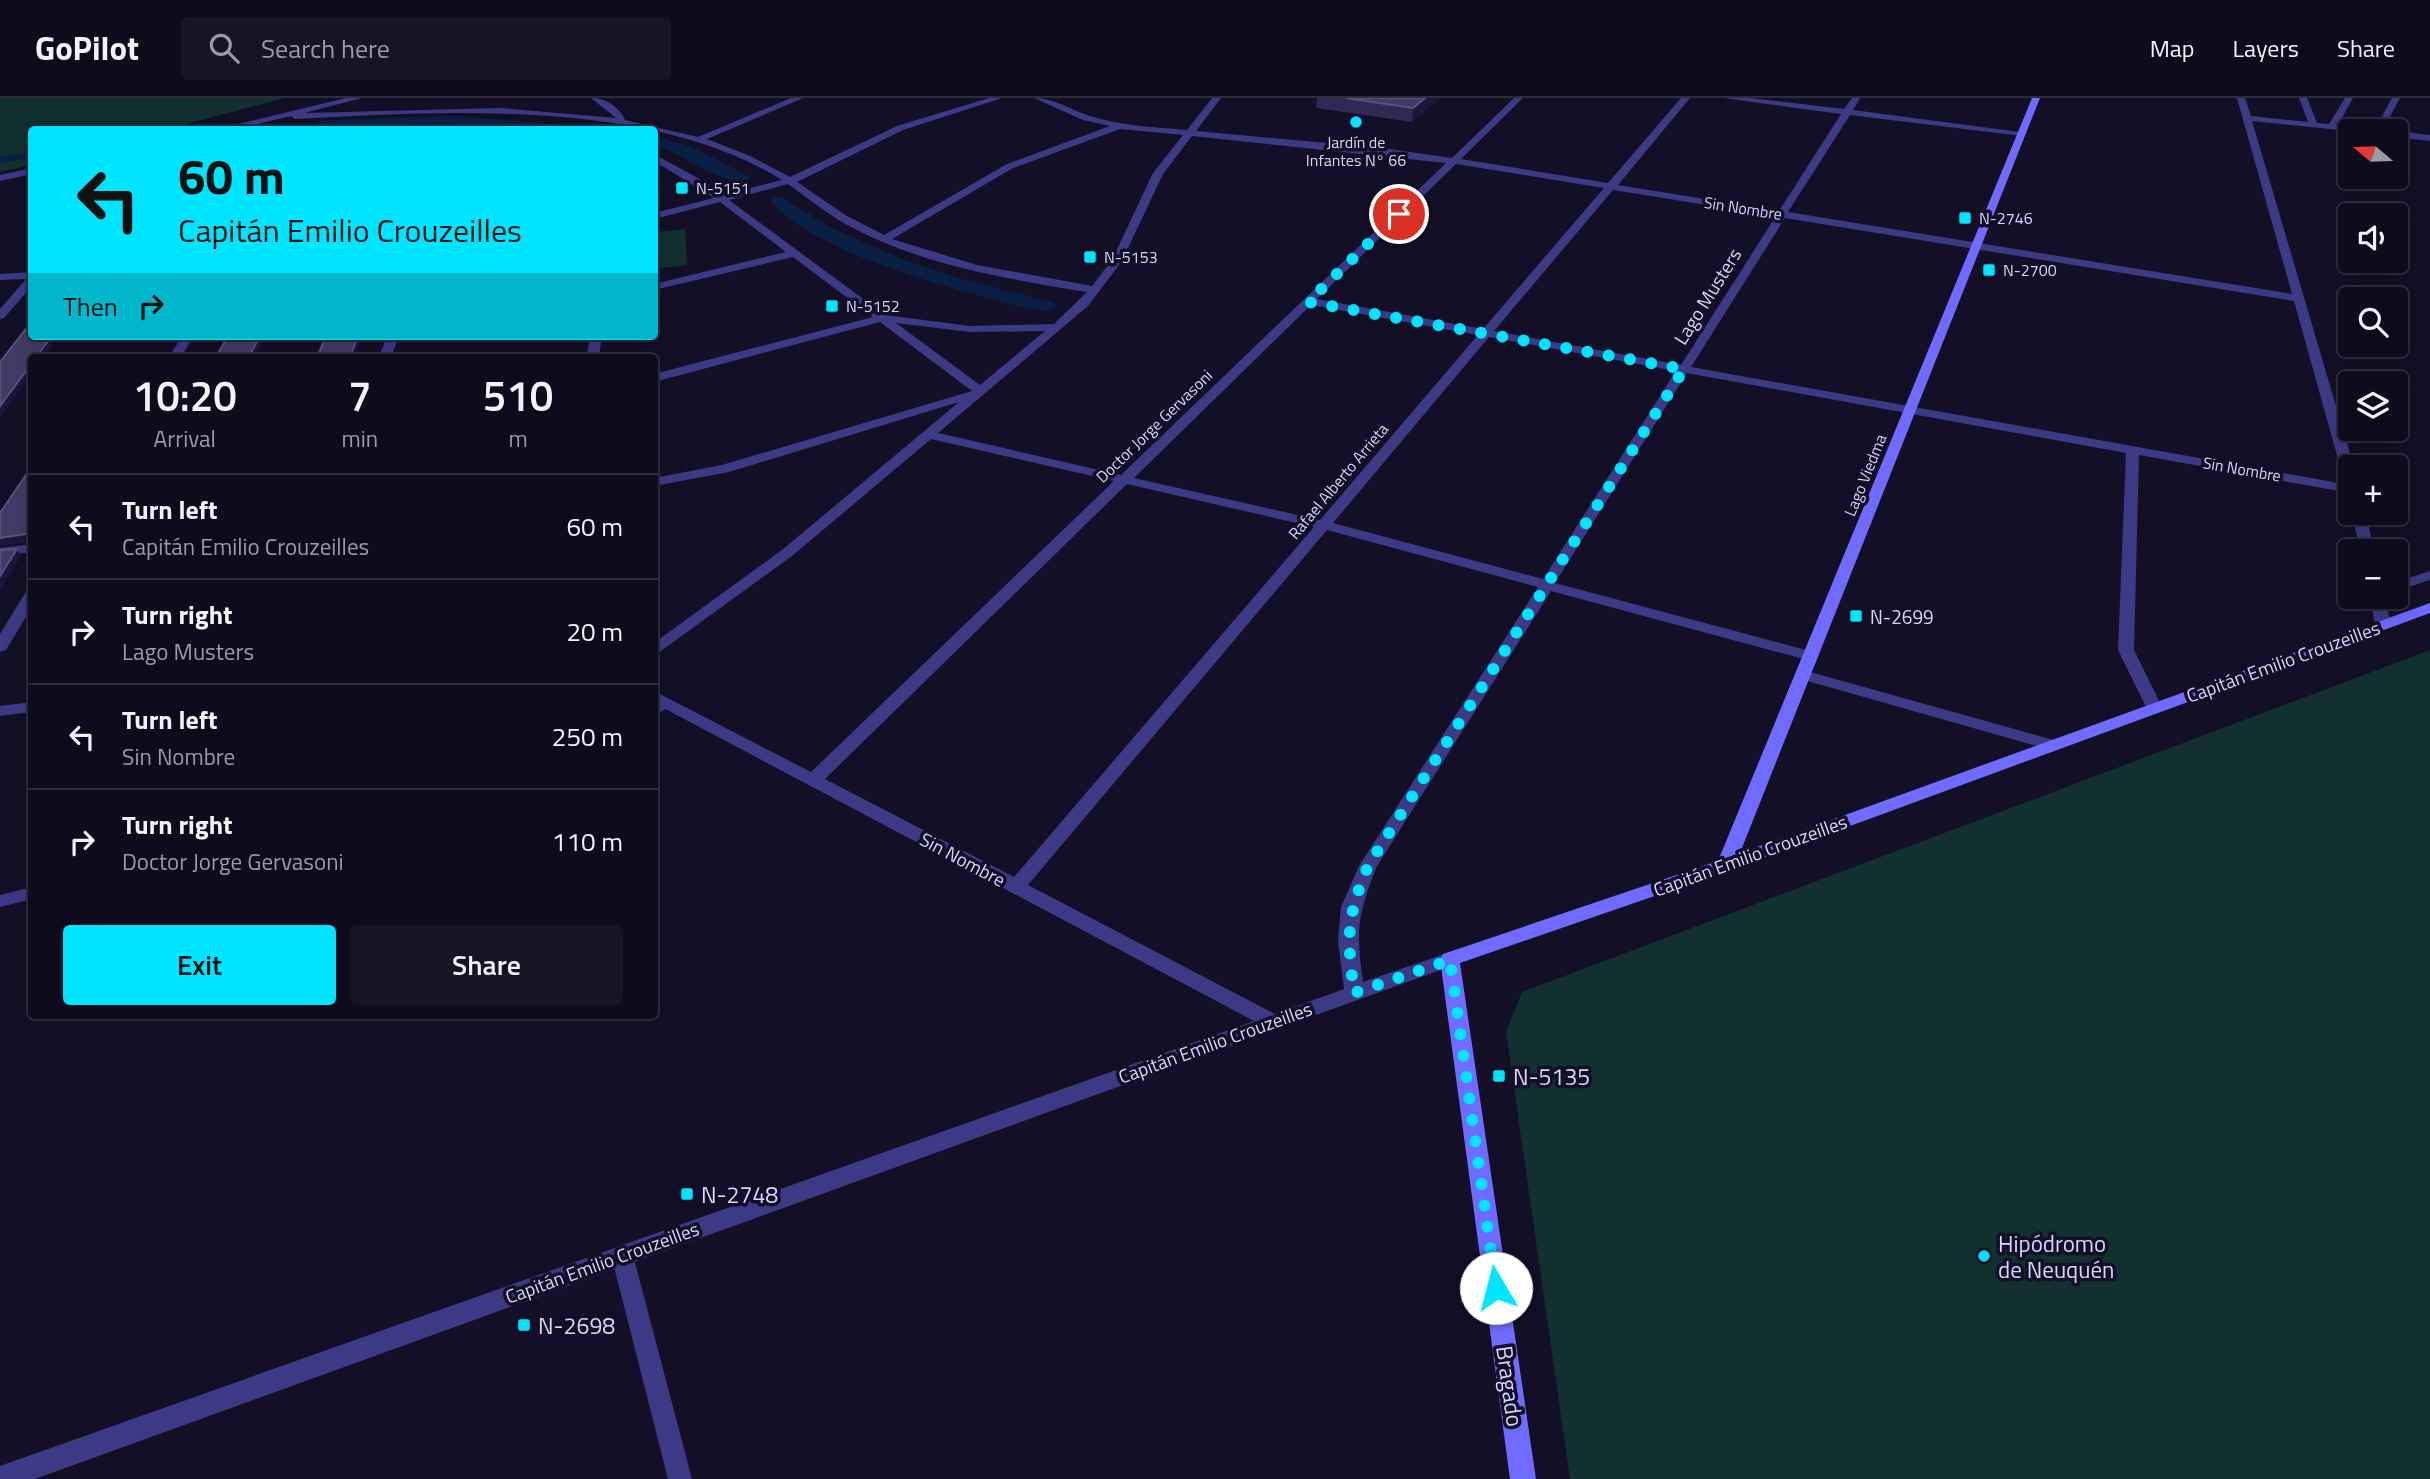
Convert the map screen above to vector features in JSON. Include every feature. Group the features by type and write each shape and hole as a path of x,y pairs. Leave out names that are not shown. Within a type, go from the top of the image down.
{"main road":[{"name":"Lago Viedma","path":"1726,865 2036,98"},
{"name":"Capitán Emilio Crouzeilles","path":"1450,960 1726,865 2430,608"},
{"name":"Bragado","path":"1450,960 1523,1479"}],"street":[{"path":"235,126 358,98"},
{"path":"595,98 618,113 622,122"},
{"path":"700,139 799,98"},
{"path":"658,215 790,181 900,128 998,98"},
{"name":"Sin Nombre","path":"1038,98 1086,118 1119,126 1382,151 1454,161 2298,298"},
{"path":"658,648 749,583 1059,327 1096,290 1117,261 1158,173 1186,133 1217,98"},
{"name":"Doctor Jorge Gervasoni","path":"813,780 1519,98"},
{"name":"Rafael Alberto Arrieta","path":"1016,887 1686,98"},
{"path":"1728,98 2022,133"},
{"name":"Lago Musters","path":"1354,993 1348,941 1351,907 1368,866 1856,98"},
{"path":"2241,98 2344,455"},
{"path":"2303,98 2313,124"},
{"path":"2332,127 2349,98"},
{"path":"2383,119 2396,98"},
{"path":"286,125 295,116 319,107"},
{"path":"295,116 455,110 622,122 640,126"},
{"path":"2247,118 2338,128"},
{"path":"884,239 1010,166 1119,126"},
{"path":"658,130 700,139 741,155 790,181 843,219 884,239 1003,273 1096,290"},
{"path":"2408,135 2430,138"},
{"path":"658,159 723,200 981,392"},
{"path":"0,178 28,172"},
{"path":"658,286 794,253"},
{"path":"0,277 28,277"},
{"path":"0,316 28,282"},
{"name":"Sin Nombre","path":"1308,302 2338,487"},
{"path":"658,377 881,318 970,328 1059,327"},
{"path":"658,481 724,469 981,392"},
{"path":"929,435 1323,525 1547,582 1811,656"},
{"path":"2133,450 2126,650 2154,707"},
{"path":"0,552 28,548"},
{"path":"2408,583 2430,575"},
{"path":"0,647 28,600"},
{"path":"2379,609 2383,625"},
{"path":"1803,675 2051,745"},
{"name":"Sin Nombre","path":"659,704 813,780 1271,1021"},
{"path":"0,711 28,708"},
{"name":"Capitán Emilio Crouzeilles","path":"0,1479 1271,1021 1450,960"}],"lane":[{"path":"0,901 28,894"},
{"path":"622,1255 680,1479"}],"green space":[{"path":"0,98 285,98 178,126 28,126 28,166 0,172"},
{"path":"685,229 687,265 658,269 658,232"},
{"name":"Hipódromo de Neuquén","path":"2430,650 2430,1479 1570,1479 1506,1032 1522,992"}],"water":[{"path":"455,116 577,126 444,123 315,126 318,122"},
{"path":"658,137 692,147 750,177 749,180 739,181 715,175 658,147"},
{"path":"780,196 830,227 902,259 962,279 1053,302 1057,306 1050,311 1039,311 1010,304 935,283 855,255 791,220 770,200"}],"building":[{"path":"1346,98 1425,98 1413,108"},
{"path":"28,326 28,340 49,340 38,354 28,354 28,368 0,406 0,362"},
{"path":"226,340 258,340 251,354 218,354"},
{"path":"324,340 356,340 351,354 318,354"},
{"path":"28,472 28,531 26,534 0,538 0,513"},
{"path":"17,549 0,576 0,550"}],"waterway":[{"path":"0,160 28,156"}],"place":[{"name":"Jardín de Infantes N° 66","path":"1356,122"},
{"name":"N-5151","path":"682,188"},
{"name":"N-2746","path":"1965,218"},
{"name":"N-5153","path":"1090,257"},
{"name":"N-2700","path":"1989,270"},
{"name":"N-5152","path":"832,306"},
{"name":"N-2699","path":"1856,616"},
{"name":"N-5135","path":"1499,1076"},
{"name":"N-2748","path":"687,1194"},
{"name":"Hipódromo de Neuquén","path":"1984,1256"},
{"name":"N-2698","path":"524,1325"}],"route":[{"path":"1399,214 1308,302 1684,369 1368,866 1351,907 1348,941 1354,993 1450,960 1496,1288"}]}
